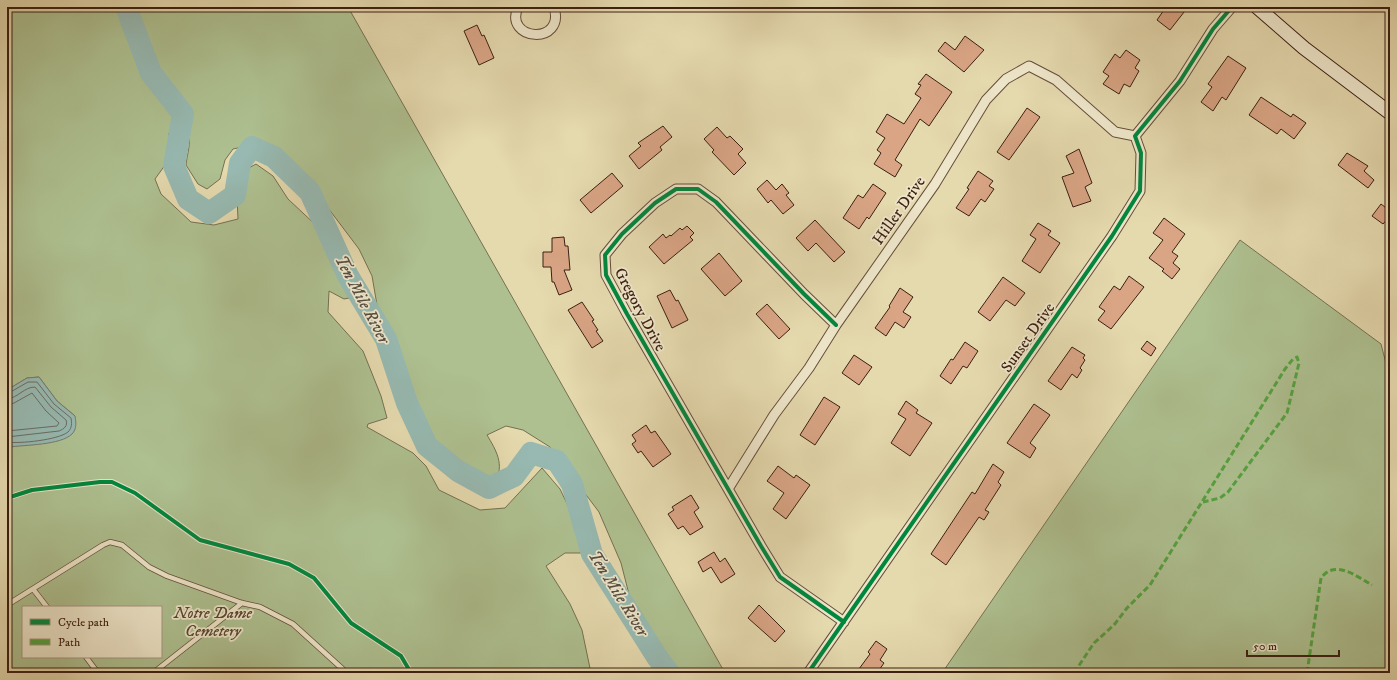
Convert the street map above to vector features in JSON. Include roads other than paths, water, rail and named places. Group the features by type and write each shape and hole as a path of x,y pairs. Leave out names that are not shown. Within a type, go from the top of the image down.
{"main road":[{"path":"1257,7 1304,48 1390,113"}],"street":[{"path":"518,7 516,17 517,23 527,33 540,35 552,28 556,14 554,7"},
{"path":"1135,136 1180,81 1213,29 1232,7"},
{"name":"Hiller Drive","path":"728,489 774,415 935,184 986,100 1006,79 1029,66 1056,80 1115,132 1135,136"},
{"name":"Sunset Drive","path":"808,673 1107,243 1140,191 1142,153 1135,136"},
{"name":"Gregory Drive","path":"836,325 804,294 716,202 698,189 676,189 655,203 622,234 605,255 606,275 620,301 780,577 844,622"}],"lane":[{"path":"7,605 103,545 115,542 122,545 149,567 167,576 242,603 260,607 293,624 347,673"},
{"path":"33,589 46,606"},
{"path":"153,673 242,603"},
{"path":"87,658 98,673"}],"water":[{"path":"39,377 57,401 75,416 75,430 67,438 60,440 42,444 9,447 7,444 7,390 27,378"}],"waterway":[{"name":"Ten Mile River","path":"126,7 151,73 183,114 174,166 188,199 209,213 235,195 240,163 252,147 274,157 310,192 348,276 386,339 407,403 427,446 458,471 489,488 514,476 531,453 557,461 572,484 592,554 657,657 669,673"}],"park label":[{"name":"Notre Dame Cemetery","path":"213,621"}]}
